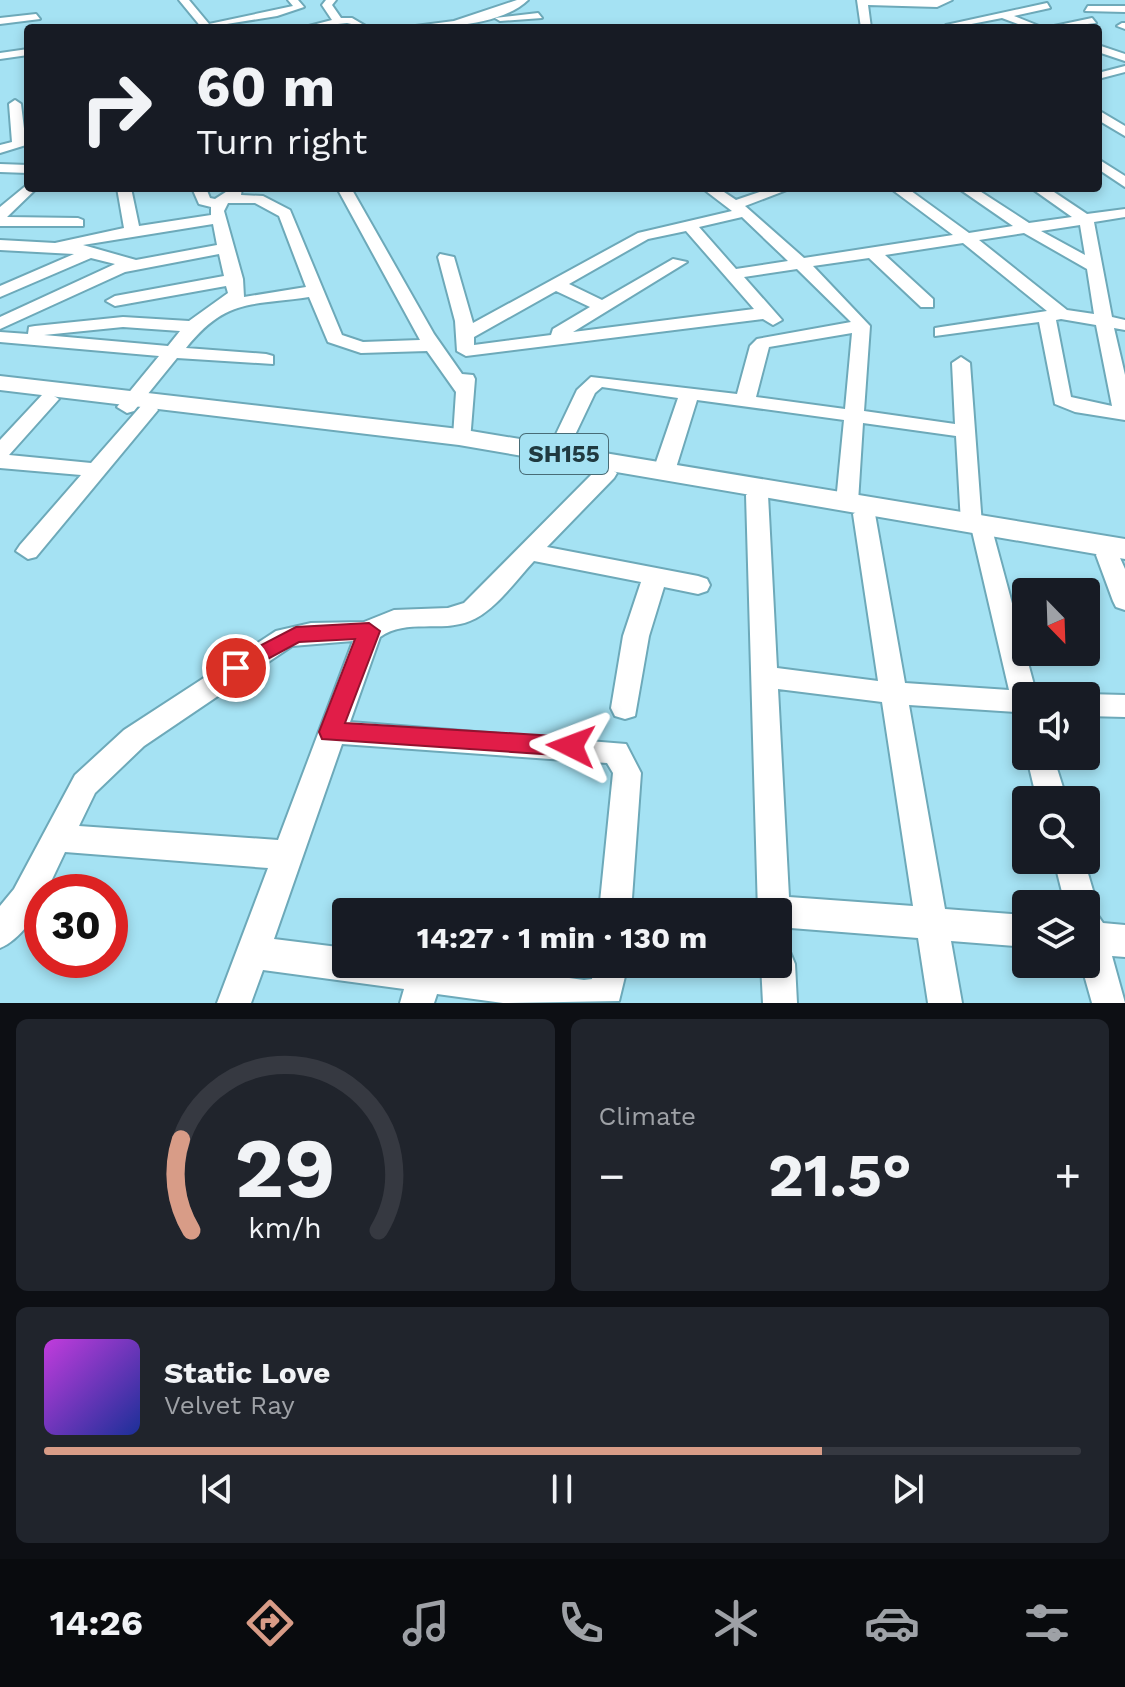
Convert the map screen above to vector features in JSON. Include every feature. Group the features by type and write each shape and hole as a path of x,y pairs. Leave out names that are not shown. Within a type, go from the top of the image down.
{"main road":[{"name":"SH155","path":"0,383 856,508"},
{"name":"SH155","path":"0,393 463,437 1119,554"}],"street":[{"path":"184,0 205,24"},
{"path":"218,24 234,18 284,13 299,7 293,0"},
{"path":"331,0 327,5 330,24 351,21 357,24"},
{"path":"465,21 515,6 523,0"},
{"path":"865,24 862,1 944,2 939,15 950,24"},
{"path":"965,24 1047,6"},
{"path":"27,7 41,24"},
{"path":"983,8 1028,24"},
{"path":"226,9 234,18"},
{"path":"1088,9 1125,9"},
{"path":"439,24 538,16"},
{"path":"0,21 36,17"},
{"path":"1077,24 1092,21"},
{"path":"1102,46 1115,42 1125,45"},
{"path":"1102,49 1125,58"},
{"path":"0,56 24,53"},
{"path":"1102,75 1125,69"},
{"path":"0,133 17,145 20,113"},
{"path":"1102,118 1125,132"},
{"path":"1102,166 1125,183"},
{"path":"0,168 24,169"},
{"path":"0,195 26,192"},
{"path":"0,218 26,192"},
{"path":"125,192 132,231"},
{"path":"201,192 204,201 220,207"},
{"path":"220,207 237,192"},
{"path":"346,192 432,345 465,392"},
{"path":"715,192 740,208 802,264 850,310 861,326 854,418 856,508 893,693 945,1003"},
{"path":"465,343 555,284 643,236 689,225 776,192"},
{"path":"903,192 926,206 1054,315 1062,400 1085,409 1125,414 1118,358 1104,322 1085,220 1044,192"},
{"path":"971,192 1027,229 1095,267"},
{"path":"58,247 258,199 285,213 334,338 361,348 432,345"},
{"path":"28,551 96,470 172,353 193,327 206,314 237,295 220,207"},
{"path":"733,274 1125,213"},
{"path":"0,218 78,223"},
{"path":"689,225 788,337"},
{"path":"0,245 92,251 132,264"},
{"path":"0,324 132,264 226,248"},
{"path":"0,292 92,251"},
{"path":"873,253 927,303"},
{"path":"446,257 465,343 463,437"},
{"path":"550,339 679,262"},
{"path":"115,301 235,279"},
{"path":"555,284 603,307"},
{"path":"221,305 316,291"},
{"path":"465,343 550,339 767,313"},
{"path":"941,332 1054,315 1125,325"},
{"path":"0,336 123,322 193,327"},
{"path":"745,402 759,346 788,337 861,326"},
{"path":"0,336 266,360"},
{"path":"961,363 965,431 977,528 1020,682"},
{"path":"557,453 592,383 606,381 854,418 965,431"},
{"path":"664,471 689,394"},
{"path":"0,452 49,399"},
{"path":"0,461 96,470"},
{"path":"0,932 25,900 85,784 104,763 262,650 296,635 369,631 387,619 466,614 606,473"},
{"path":"757,495 773,898"},
{"path":"529,552 698,585"},
{"path":"1119,554 1125,601"},
{"path":"625,708 636,636 655,576"},
{"path":"234,1003 369,631"},
{"path":"763,677 893,693 1012,702"},
{"path":"1100,705 1125,706"},
{"path":"330,732 616,752 627,773 616,898"},
{"path":"57,838 286,855"},
{"path":"792,913 931,921 1012,930"},
{"path":"1100,935 1125,941"},
{"path":"252,952 421,989 584,997 599,995 607,989 609,978"},
{"path":"1100,973 1109,1003"},
{"path":"779,978 780,1003"}],"route":[{"path":"236,668 285,638 311,633 369,631 330,732 571,746"}]}
